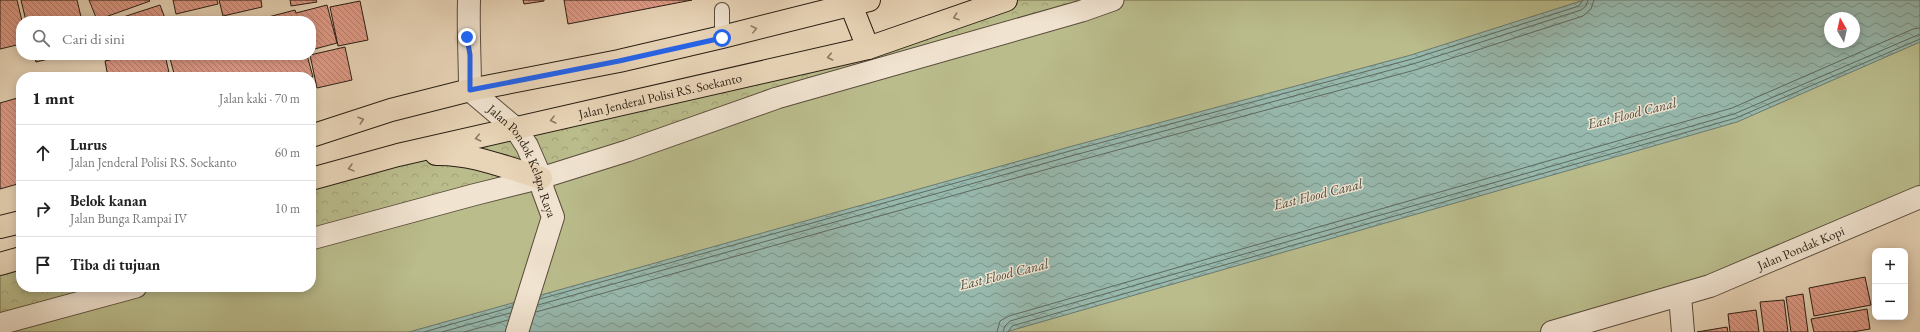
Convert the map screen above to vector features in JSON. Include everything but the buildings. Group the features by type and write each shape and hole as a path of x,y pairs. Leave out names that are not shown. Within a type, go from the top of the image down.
{"main road":[{"name":"Jalan Jenderal Polisi RS. Soekanto","path":"316,178 398,155 868,48 1006,0"},
{"path":"316,134 391,110 470,90 619,61 722,38 856,2 868,48"},
{"path":"398,155 451,154 481,159 541,178"},
{"path":"0,227 16,223"},
{"path":"0,264 16,259"}],"street":[{"path":"469,0 467,37 470,55 470,90"},
{"path":"316,238 541,178 627,151 777,98 1082,11 1113,0"},
{"name":"Jalan Pondok Kelapa Raya","path":"470,90 516,129 527,146 541,178 543,190 553,217 517,332"},
{"name":"Jalan Pondak Kopi","path":"1552,332 1680,296 1710,286 1920,197"},
{"path":"0,324 118,292"},
{"path":"1680,296 1683,332"}],"lane":[{"path":"722,10 722,38"}],"green space":[{"path":"1006,0 1113,0 316,238 316,178 628,102"},
{"path":"1113,0 1920,0 1920,194 1710,286 1544,332 0,332 124,292 316,292 316,239"},
{"path":"16,259 16,292 118,292 0,324 0,264"}],"water":[{"name":"East Flood Canal","path":"1584,0 1920,0 1920,42 1737,122 1006,332 409,332 1069,147 1411,55"}],"route":[{"path":"467,37 470,55 470,90 619,61 722,38"}]}
